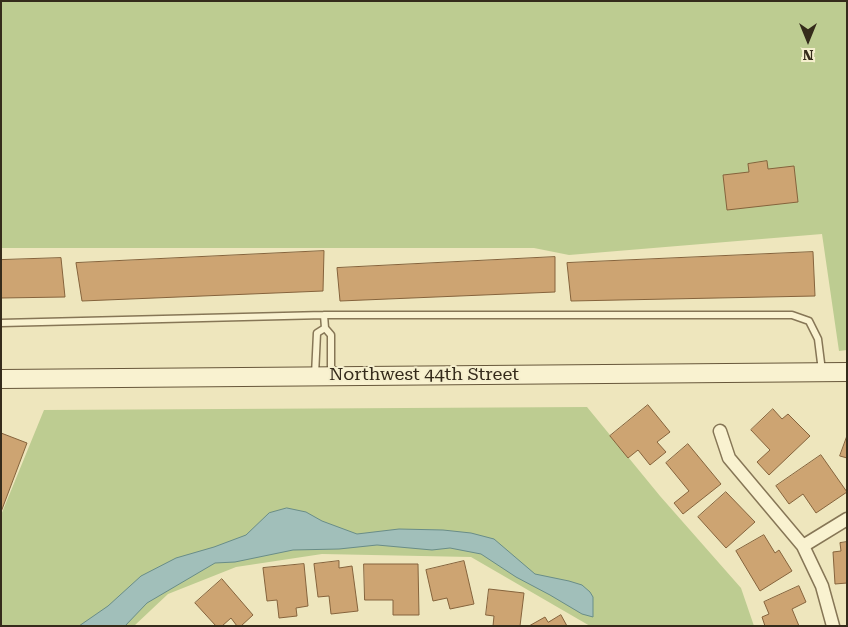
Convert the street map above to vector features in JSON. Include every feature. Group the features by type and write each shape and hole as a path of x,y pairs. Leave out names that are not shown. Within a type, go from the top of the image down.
{"street":[{"name":"Northwest 44th Street","path":"1,379 847,372"},
{"path":"720,431 729,458 804,546 822,586 833,626"},
{"path":"804,546 847,518"}],"lane":[{"path":"323,375 331,335 325,328 324,315"},
{"path":"1,323 324,315 792,315 809,321 818,339 822,372"},
{"path":"323,375 317,333 325,328"}],"green space":[{"path":"1,1 847,1 847,350 839,351 822,234 569,255 534,248 1,248"},
{"path":"587,407 660,496 741,588 754,626 590,626 471,557 322,554 236,567 168,594 134,626 1,626 1,515 44,410"}],"water":[{"path":"287,508 306,512 322,521 357,534 399,529 443,530 471,533 494,539 535,574 582,585 593,597 593,617 582,614 516,577 481,554 450,548 432,550 377,545 339,549 293,550 235,562 215,563 147,603 125,626 79,626 108,606 141,576 176,558 246,535 269,513"}],"building":[{"path":"767,161 768,169 794,166 798,202 727,210 723,175 749,172 748,164"},
{"path":"324,251 323,291 82,301 76,263"},
{"path":"813,252 815,296 571,301 567,263"},
{"path":"555,257 555,292 340,301 337,268"},
{"path":"61,258 65,297 1,298 1,260"},
{"path":"648,405 670,432 657,442 666,452 650,465 638,450 628,458 610,436"},
{"path":"773,409 782,419 788,414 810,436 769,475 757,462 770,450 751,430"},
{"path":"1,433 27,443 1,512"},
{"path":"847,436 847,458 840,456"},
{"path":"688,444 721,484 683,514 674,503 689,491 666,463"},
{"path":"821,455 847,492 816,513 803,494 789,504 776,486"},
{"path":"726,492 755,522 726,548 698,517"},
{"path":"764,535 775,553 779,550 792,571 760,591 736,551"},
{"path":"847,542 847,583 835,584 833,552 841,551 840,543"},
{"path":"339,561 339,568 352,566 358,611 331,614 329,596 318,597 314,564"},
{"path":"464,561 474,604 450,609 447,598 433,601 426,570"},
{"path":"304,564 308,606 296,608 297,616 279,618 277,600 267,601 263,568"},
{"path":"364,564 418,564 419,615 393,615 393,600 365,600"},
{"path":"222,579 253,615 241,626 237,626 231,618 222,626 216,626 195,603"},
{"path":"799,586 806,602 792,609 799,626 765,626 762,617 769,614 764,602"},
{"path":"489,589 524,593 520,626 493,626 494,616 486,615"},
{"path":"561,615 567,626 529,626 545,617 548,622"}]}
